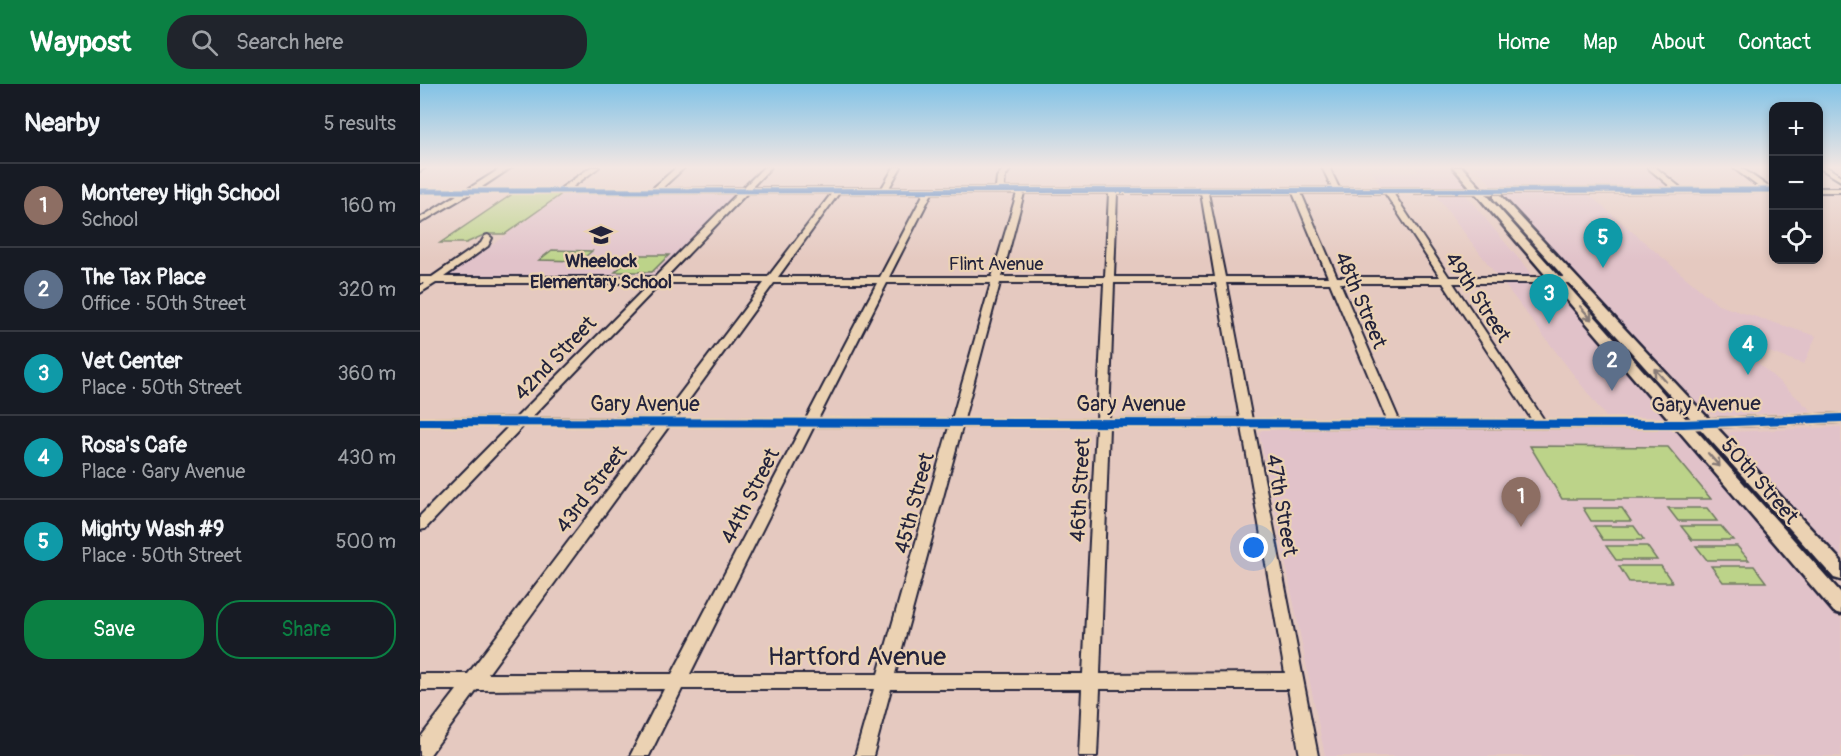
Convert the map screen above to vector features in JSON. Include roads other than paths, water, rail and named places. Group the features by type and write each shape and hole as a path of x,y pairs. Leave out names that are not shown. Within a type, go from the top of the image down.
{"main road":[{"name":"50th Street","path":"1490,198 1556,280 1841,606"},
{"name":"50th Street","path":"1491,198 1573,280 1841,573"}],"street":[{"path":"420,221 458,198"},
{"name":"42nd Street","path":"420,525 739,198"},
{"name":"43rd Street","path":"420,753 832,198"},
{"name":"44th Street","path":"639,756 925,198"},
{"name":"45th Street","path":"864,756 1019,198"},
{"name":"46th Street","path":"1088,756 1113,198"},
{"name":"47th Street","path":"1205,198 1309,756"},
{"name":"48th Street","path":"1299,198 1394,422"},
{"name":"49th Street","path":"1393,198 1539,423"},
{"path":"420,290 485,244 488,238"},
{"name":"Flint Avenue","path":"420,280 1573,280"},
{"name":"Gary Avenue","path":"420,422 1683,424 1841,418"},
{"name":"Hartford Avenue","path":"420,682 1295,681"}],"place":[{"name":"Wheelock Elementary School","path":"601,235"},
{"name":"Mighty Wash #9","path":"1603,268"},
{"name":"Vet Center","path":"1549,324"},
{"name":"Rosa's Cafe","path":"1748,375"},
{"name":"The Tax Place","path":"1612,391"},
{"name":"Monterey High School","path":"1521,527"}]}
